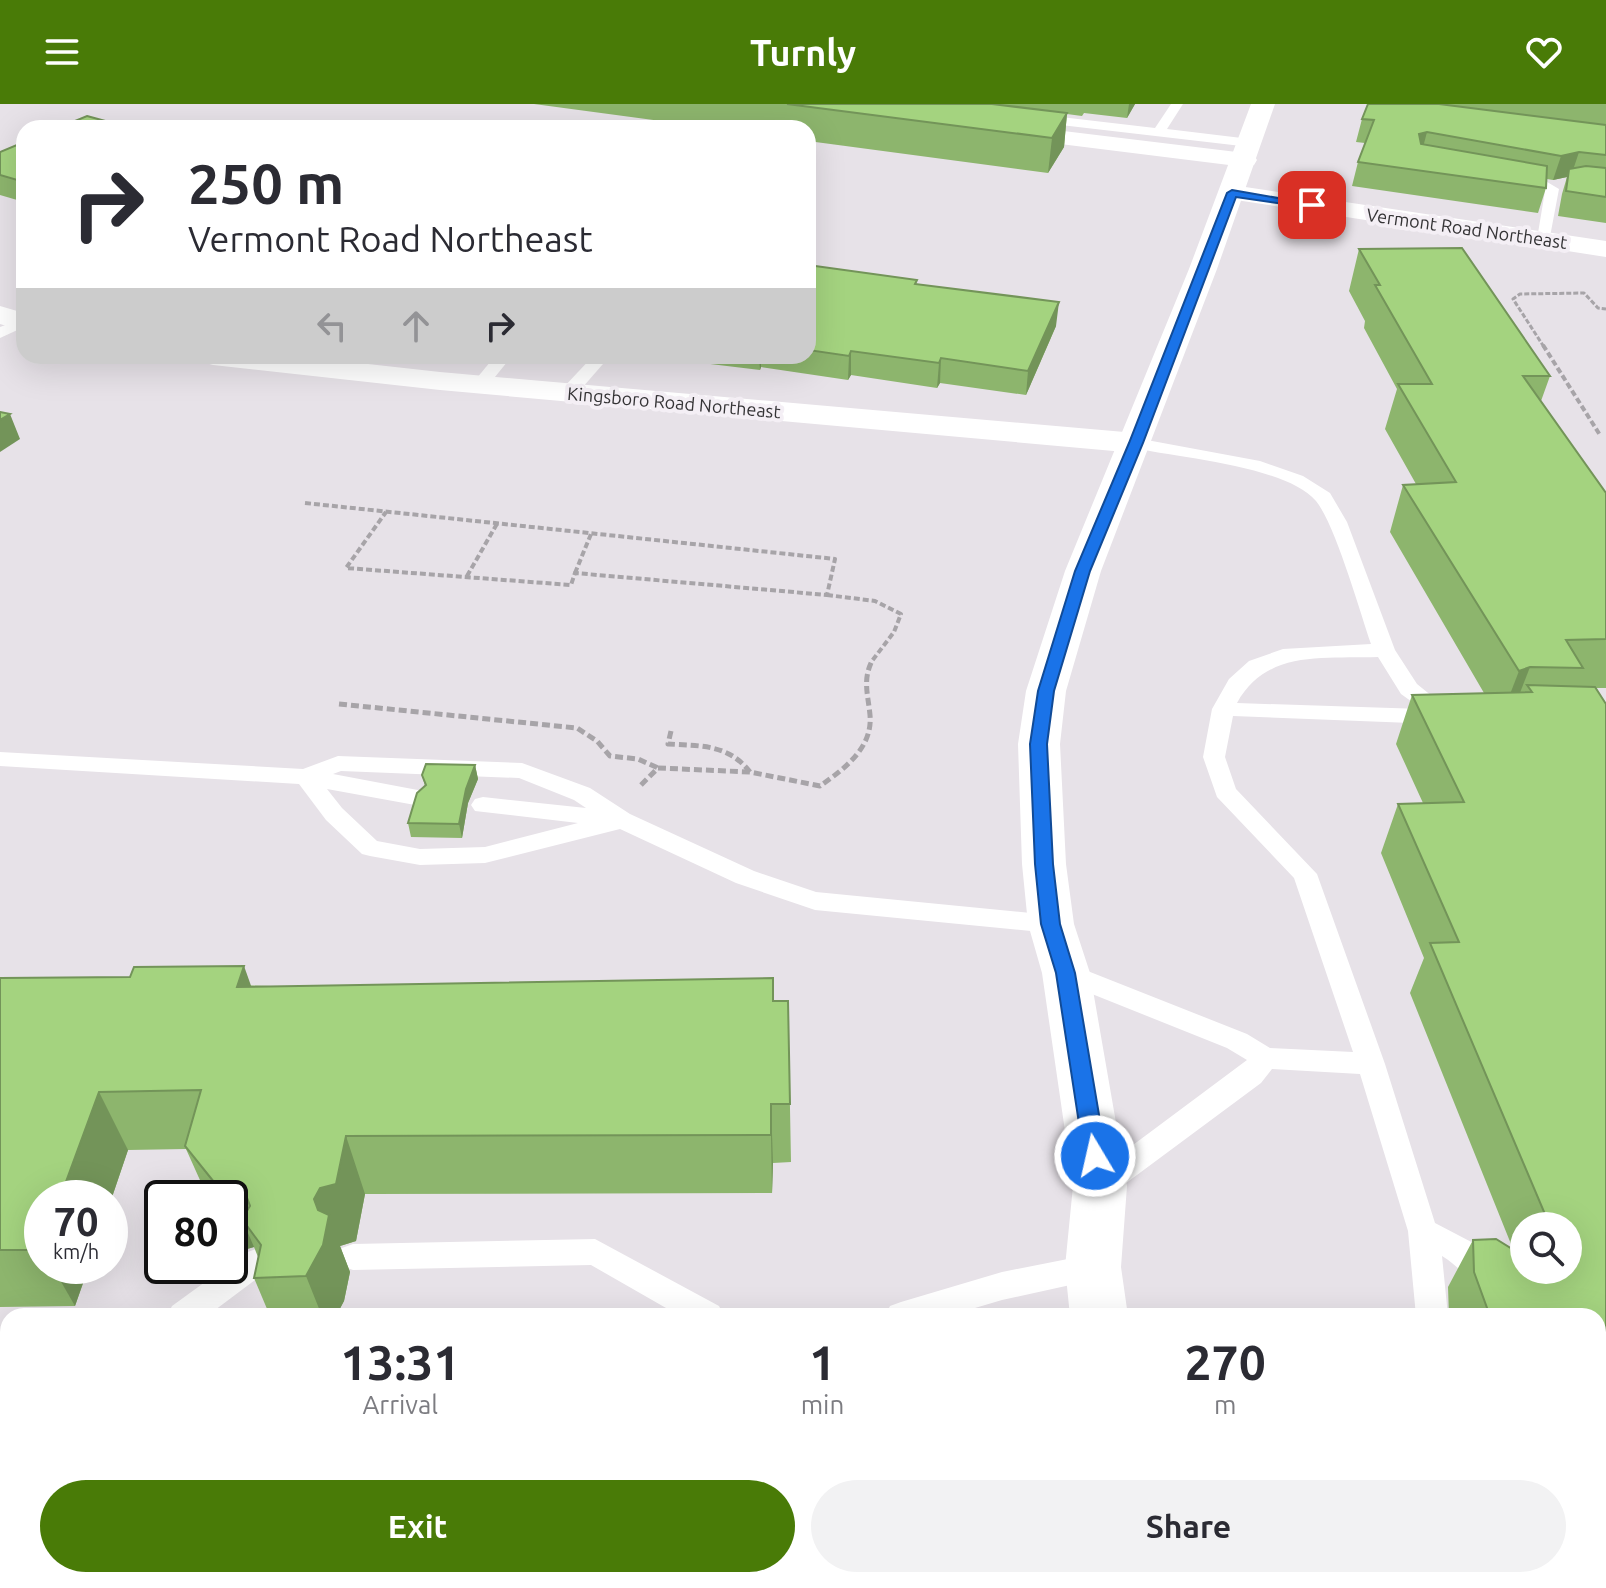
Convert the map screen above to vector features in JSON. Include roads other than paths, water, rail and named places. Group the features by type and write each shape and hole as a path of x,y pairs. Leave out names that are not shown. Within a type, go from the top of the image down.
{"main road":[{"path":"1096,1292 1100,1186 1066,973 1051,924 1044,864 1039,744 1046,691 1083,571 1136,443 1248,152 1263,104"},
{"path":"986,129 1248,152"},
{"name":"Vermont Road Northeast","path":"1232,193 1606,249"},
{"name":"Kingsboro Road Northeast","path":"289,364 1136,443"}],"lane":[{"path":"1159,132 1177,104"},
{"path":"1027,117 1159,132 1248,152"},
{"path":"1504,175 1532,179 1552,189"},
{"path":"1544,239 1552,189 1560,183 1572,182"},
{"path":"480,384 497,364"},
{"path":"569,392 595,364"},
{"path":"1136,443 1254,465 1296,480 1323,497 1337,522 1384,650 1409,689 1456,720 1223,709"},
{"path":"1384,650 1283,655 1257,666 1237,684 1223,709 1214,757 1225,792 1305,874 1371,1064 1423,1231 1432,1308"},
{"path":"0,759 306,777 415,797"},
{"path":"306,777 338,763 522,771 582,794 622,820 745,877 815,901 1051,924"},
{"path":"306,777 334,814 370,848 420,857 485,855 622,820"},
{"path":"483,805 622,820"},
{"path":"1066,973 1237,1041 1265,1058 1371,1064"},
{"path":"1100,1186 1231,1086 1251,1075 1265,1058"},
{"path":"1423,1231 1468,1255 1494,1285"},
{"path":"353,1257 595,1252 694,1308"},
{"path":"194,1308 256,1262"},
{"path":"928,1308 1002,1286 1096,1292"}]}
